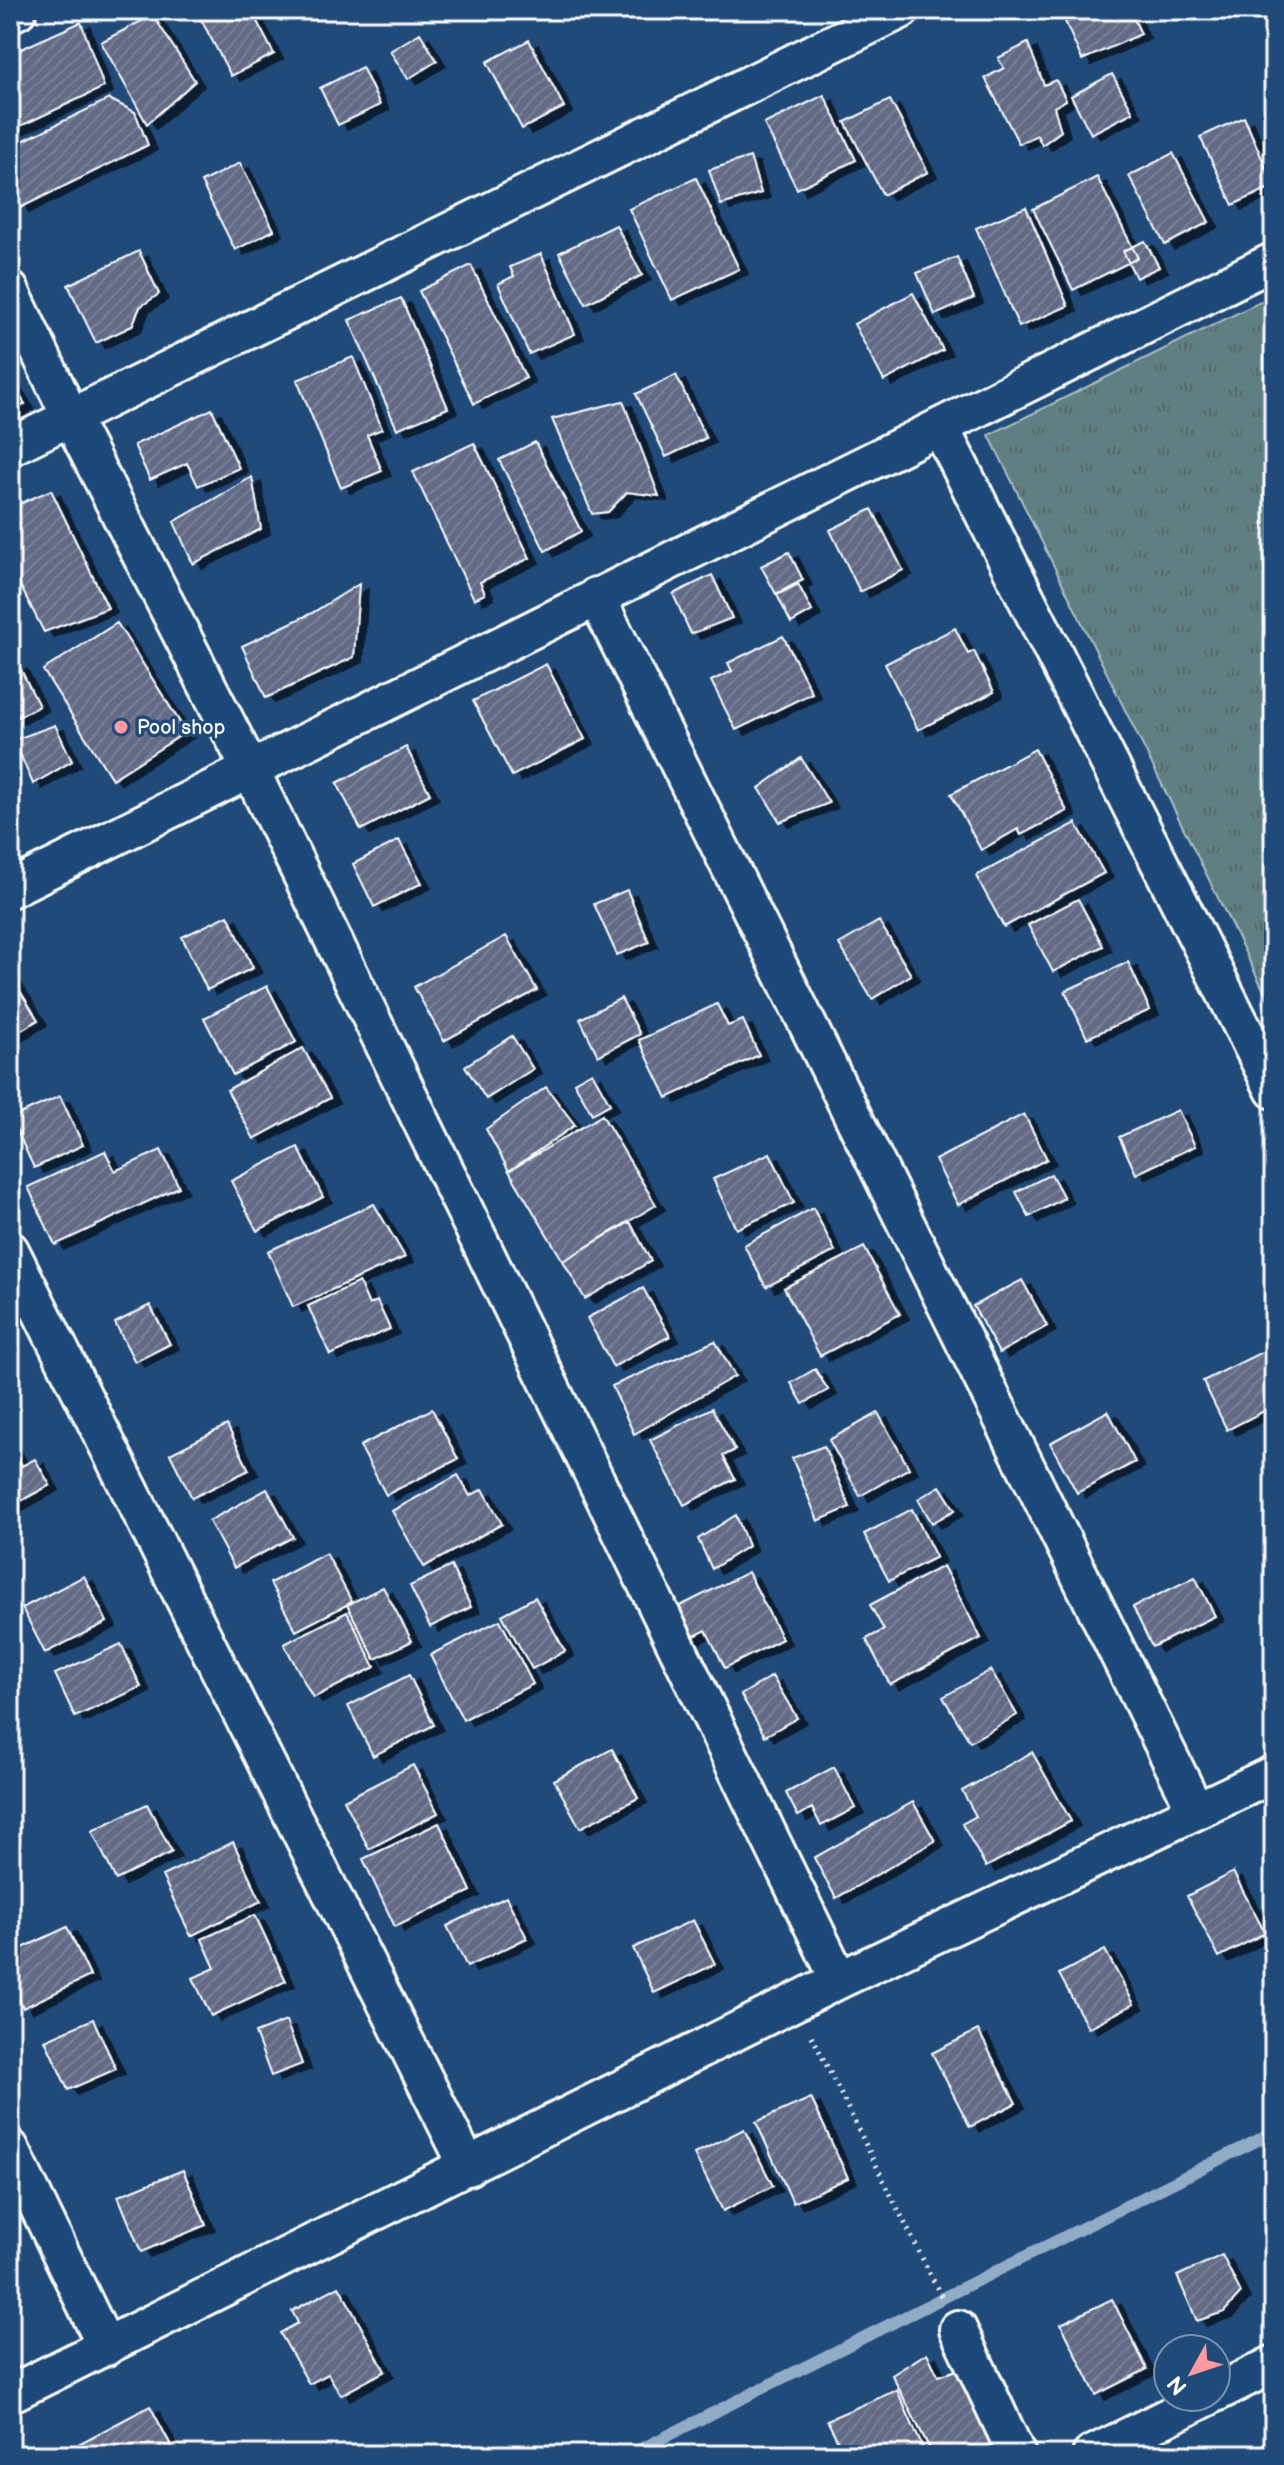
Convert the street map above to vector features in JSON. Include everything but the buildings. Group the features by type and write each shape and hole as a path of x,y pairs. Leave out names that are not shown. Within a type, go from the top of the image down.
{"street":[{"path":"10,14 18,10"},
{"path":"10,447 901,10"},
{"path":"10,889 1274,261"},
{"path":"10,290 71,418 250,769 839,1980"},
{"path":"940,427 1274,1090"},
{"path":"596,596 1196,1811"},
{"path":"10,1250 468,2167"},
{"path":"10,2394 839,1980 1274,1774"},
{"path":"10,2148 106,2347"},
{"path":"958,2329 1017,2455"},
{"path":"1232,2385 1274,2364"},
{"path":"1091,2455 1176,2413"}],"path":[{"path":"796,2002 926,2266"}],"green space":[{"path":"1274,295 1274,1011 989,435"}],"waterway":[{"path":"629,2455 1274,2132"}],"place":[{"name":"Pool shop","path":"121,727"}]}
